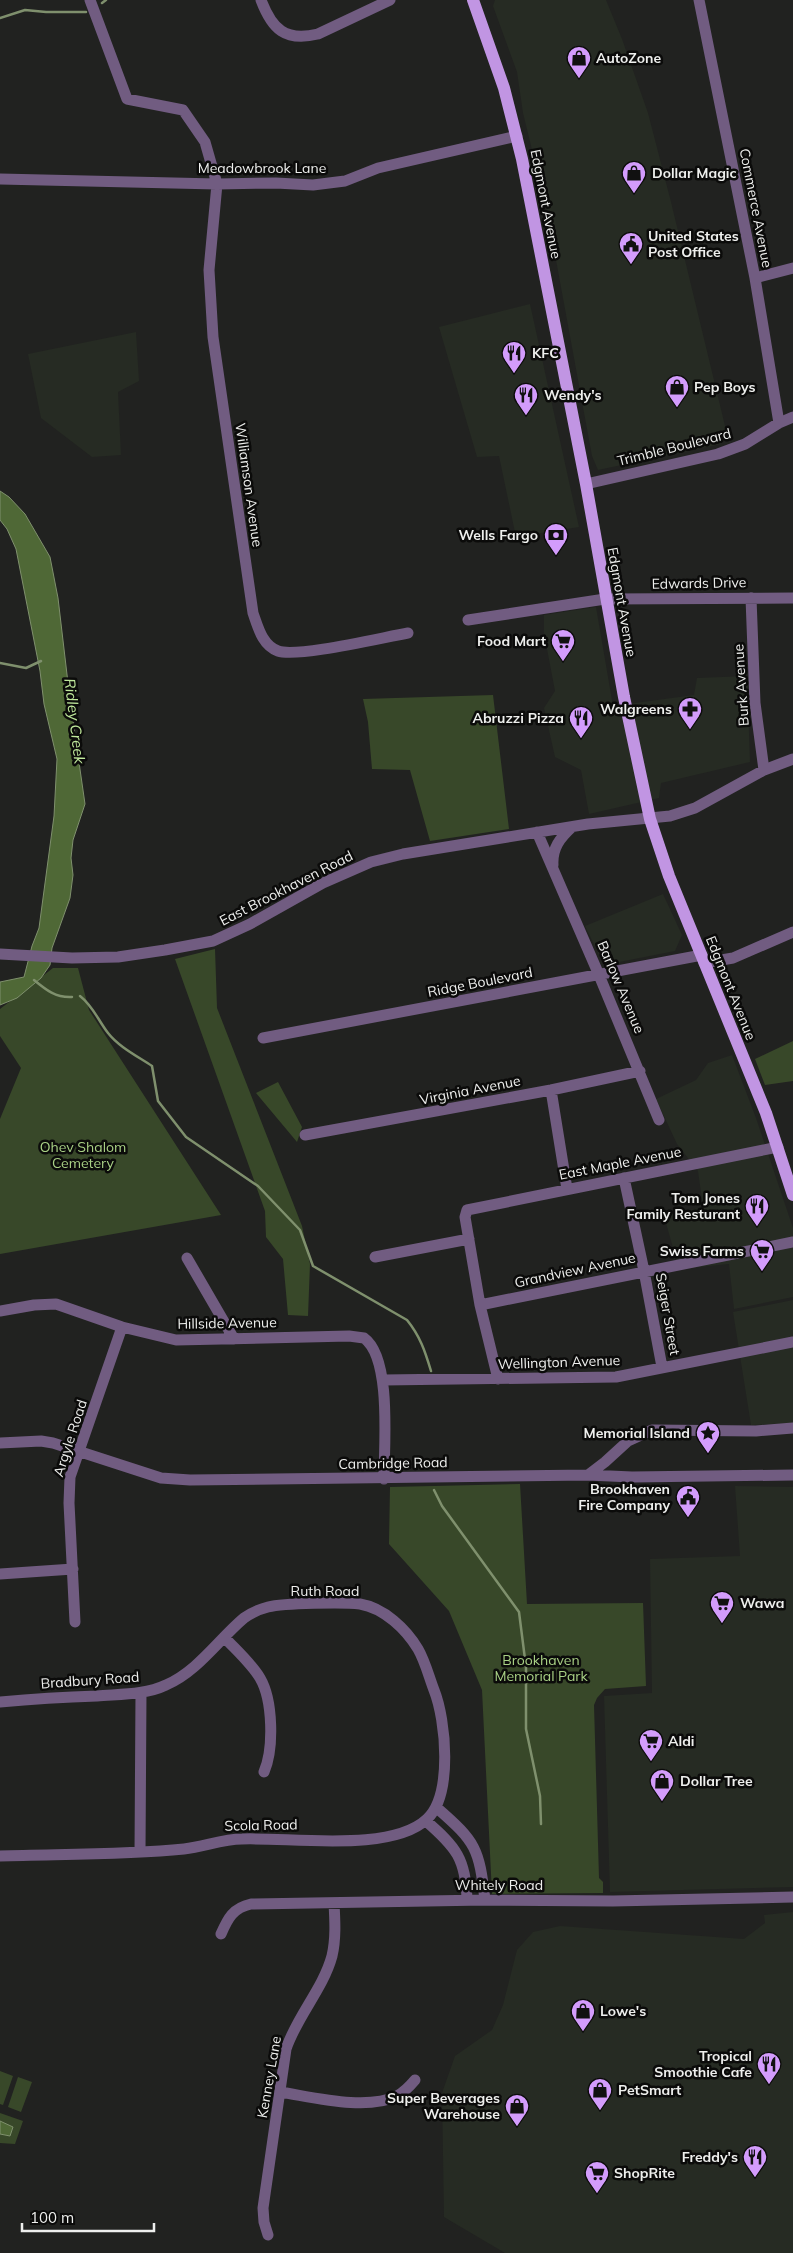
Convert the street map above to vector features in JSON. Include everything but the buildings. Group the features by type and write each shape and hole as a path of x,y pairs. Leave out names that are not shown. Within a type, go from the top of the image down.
{"main road":[{"name":"Edgmont Avenue","path":"473,0 504,88 517,136 586,484 632,738 650,818 666,870 778,1147 793,1195"}],"street":[{"path":"90,0 127,98 183,110 205,142 217,184"},
{"path":"261,0 267,15 276,28 290,34 306,37 318,34 390,0"},
{"name":"Commerce Avenue","path":"699,0 755,278 779,423"},
{"name":"Meadowbrook Lane","path":"0,180 217,184 276,182 313,185 346,181 378,168 517,136"},
{"name":"Williamson Avenue","path":"217,184 209,270 213,337 253,613 261,636 278,651 304,652 408,633"},
{"path":"755,278 793,268"},
{"name":"Trimble Boulevard","path":"586,484 718,454 745,444 779,423 793,417"},
{"name":"Burk Avenue","path":"751,598 755,703 764,770"},
{"name":"Edwards Drive","path":"468,620 606,599 793,598"},
{"name":"East Brookhaven Road","path":"0,954 54,957 118,956 212,941 250,924 322,883 372,862 403,854 537,832 670,816 695,808 764,770 793,759"},
{"path":"553,867 552,857 556,845 572,827"},
{"name":"Barlow Avenue","path":"537,832 640,1071 659,1120"},
{"name":"Ridge Boulevard","path":"264,1038 599,975 703,959 733,958 792,932"},
{"name":"Virginia Avenue","path":"305,1135 551,1090 640,1071"},
{"path":"551,1090 567,1189"},
{"name":"East Maple Avenue","path":"469,1239 465,1217 467,1210 778,1147"},
{"name":"Seiger Street","path":"624,1178 662,1367"},
{"path":"375,1257 469,1239 480,1305 498,1379"},
{"name":"Grandview Avenue","path":"480,1305 793,1242"},
{"path":"187,1258 234,1339"},
{"name":"Hillside Avenue","path":"0,1311 34,1305 56,1304 122,1327 176,1340 349,1336 364,1338 368,1341 380,1362 384,1380"},
{"name":"Argyle Road","path":"75,1622 69,1503 70,1477 122,1327"},
{"name":"Wellington Avenue","path":"384,1380 616,1377 793,1342"},
{"path":"384,1380 384,1479"},
{"path":"588,1475 628,1441 644,1432 652,1430 756,1431 793,1428"},
{"name":"Cambridge Road","path":"0,1443 41,1441 161,1478 190,1480 588,1475 632,1477 793,1475"},
{"path":"0,1574 73,1569"},
{"name":"Ruth Road","path":"224,1637 247,1616 261,1609 277,1606 358,1604 375,1608 393,1620 419,1650 439,1702 442,1720 443,1792 436,1808 426,1821"},
{"path":"224,1637 256,1672 266,1691 271,1741 269,1760 264,1772"},
{"name":"Bradbury Road","path":"0,1702 142,1693 166,1685 188,1673 224,1637"},
{"path":"140,1852 142,1693"},
{"path":"436,1808 463,1831 477,1851 485,1900"},
{"path":"426,1821 448,1840 460,1860 466,1876 467,1900"},
{"name":"Scola Road","path":"0,1856 140,1852 187,1848 214,1841 241,1839 374,1840 402,1833 426,1821"},
{"name":"Whitely Road","path":"221,1934 230,1914 246,1906 467,1900 793,1898"},
{"name":"Kenney Lane","path":"268,2235 263,2208 286,2049 293,2030 323,1978 332,1957 335,1935 334,1903"},
{"path":"280,2092 347,2102 376,2101 397,2096 415,2080"}],"shaded area":[{"path":"495,0 606,0 648,113 726,430 721,444 598,470 592,456 547,211 523,113 517,72 493,6"},
{"path":"530,304 579,527 516,537 499,456 477,457 439,327"},
{"path":"136,332 139,381 118,392 121,455 92,457 41,418 28,354"},
{"path":"0,491 9,497 25,514 50,557 58,598 85,804 73,840 71,858 73,875 70,898 52,948 50,965 41,978 17,998 0,1005 0,982 24,977 39,928 54,816 57,759 44,704 40,671 16,549 7,529 0,520"},
{"path":"596,607 613,706 694,695 697,678 747,676 750,762 661,783 659,798 589,814 581,770 555,757 544,708 555,691 544,633 544,615"},
{"path":"663,894 682,935 675,951 604,965 585,926"},
{"path":"732,1055 756,1118 793,1228 793,1297 734,1309 729,1264 679,1269 664,1216 703,1207 698,1171 677,1144 656,1099 696,1080 708,1063"},
{"path":"793,1300 793,1423 751,1425 733,1312"},
{"path":"735,1486 793,1487 793,1887 610,1892 604,1696 652,1693 650,1559 740,1556"},
{"path":"793,1912 793,2253 505,2253 444,2217 442,2093 455,2056 492,2030 503,2005 517,1950 533,1932 560,1926 744,1939 765,1923 764,1915"},
{"path":"0,2121 13,2127 10,2136 0,2134"}],"green space":[{"path":"493,695 509,829 430,841 410,770 372,769 368,722 363,699"},
{"path":"215,949 217,1008 302,1226 310,1264 308,1316 288,1315 283,1259 266,1237 265,1211 175,959"},
{"name":"Ohev Shalom Cemetery","path":"53,968 78,968 89,1010 221,1215 0,1254 0,1119 21,1068 0,1036 0,1009"},
{"path":"793,1041 793,1081 765,1085 755,1059"},
{"path":"278,1082 302,1127 297,1142 256,1093"},
{"name":"Brookhaven Memorial Park","path":"520,1484 527,1604 643,1603 646,1686 605,1689 594,1705 599,1878 603,1882 603,1893 492,1894 482,1690 449,1611 389,1544 390,1487"},
{"path":"0,2071 13,2076 3,2105 0,2104"},
{"path":"18,2077 32,2082 21,2112 8,2107"},
{"path":"0,2113 23,2121 15,2144 0,2143"}],"waterway":[{"path":"102,3 106,0"},
{"path":"0,18 25,10 86,12"},
{"path":"0,663 26,668 41,661"},
{"path":"34,980 56,995 72,997"},
{"path":"80,996 117,1043 152,1066 158,1101 186,1137 258,1186 300,1230 313,1266 407,1320 422,1344 431,1371"},
{"path":"434,1490 442,1506 519,1612 526,1667 526,1729 540,1796 541,1824"}],"place":[{"name":"AutoZone","path":"579,79"},
{"name":"Dollar Magic","path":"634,194"},
{"name":"United States Post Office","path":"631,265"},
{"name":"KFC","path":"514,374"},
{"name":"Pep Boys","path":"677,408"},
{"name":"Wendy's","path":"526,416"},
{"name":"Wells Fargo","path":"556,556"},
{"name":"Food Mart","path":"563,662"},
{"name":"Walgreens","path":"690,730"},
{"name":"Abruzzi Pizza","path":"581,739"},
{"name":"Tom Jones Family Resturant","path":"757,1227"},
{"name":"Swiss Farms","path":"762,1272"},
{"name":"Memorial Island","path":"708,1454"},
{"name":"Brookhaven Fire Company","path":"688,1518"},
{"name":"Wawa","path":"722,1624"},
{"name":"Aldi","path":"651,1762"},
{"name":"Dollar Tree","path":"662,1802"},
{"name":"Lowe's","path":"583,2032"},
{"name":"Tropical Smoothie Cafe","path":"769,2085"},
{"name":"PetSmart","path":"600,2111"},
{"name":"Super Beverages Warehouse","path":"517,2127"},
{"name":"Freddy's","path":"755,2178"},
{"name":"ShopRite","path":"597,2194"}],"water label":[{"name":"Ridley Creek","path":"75,721"}]}
